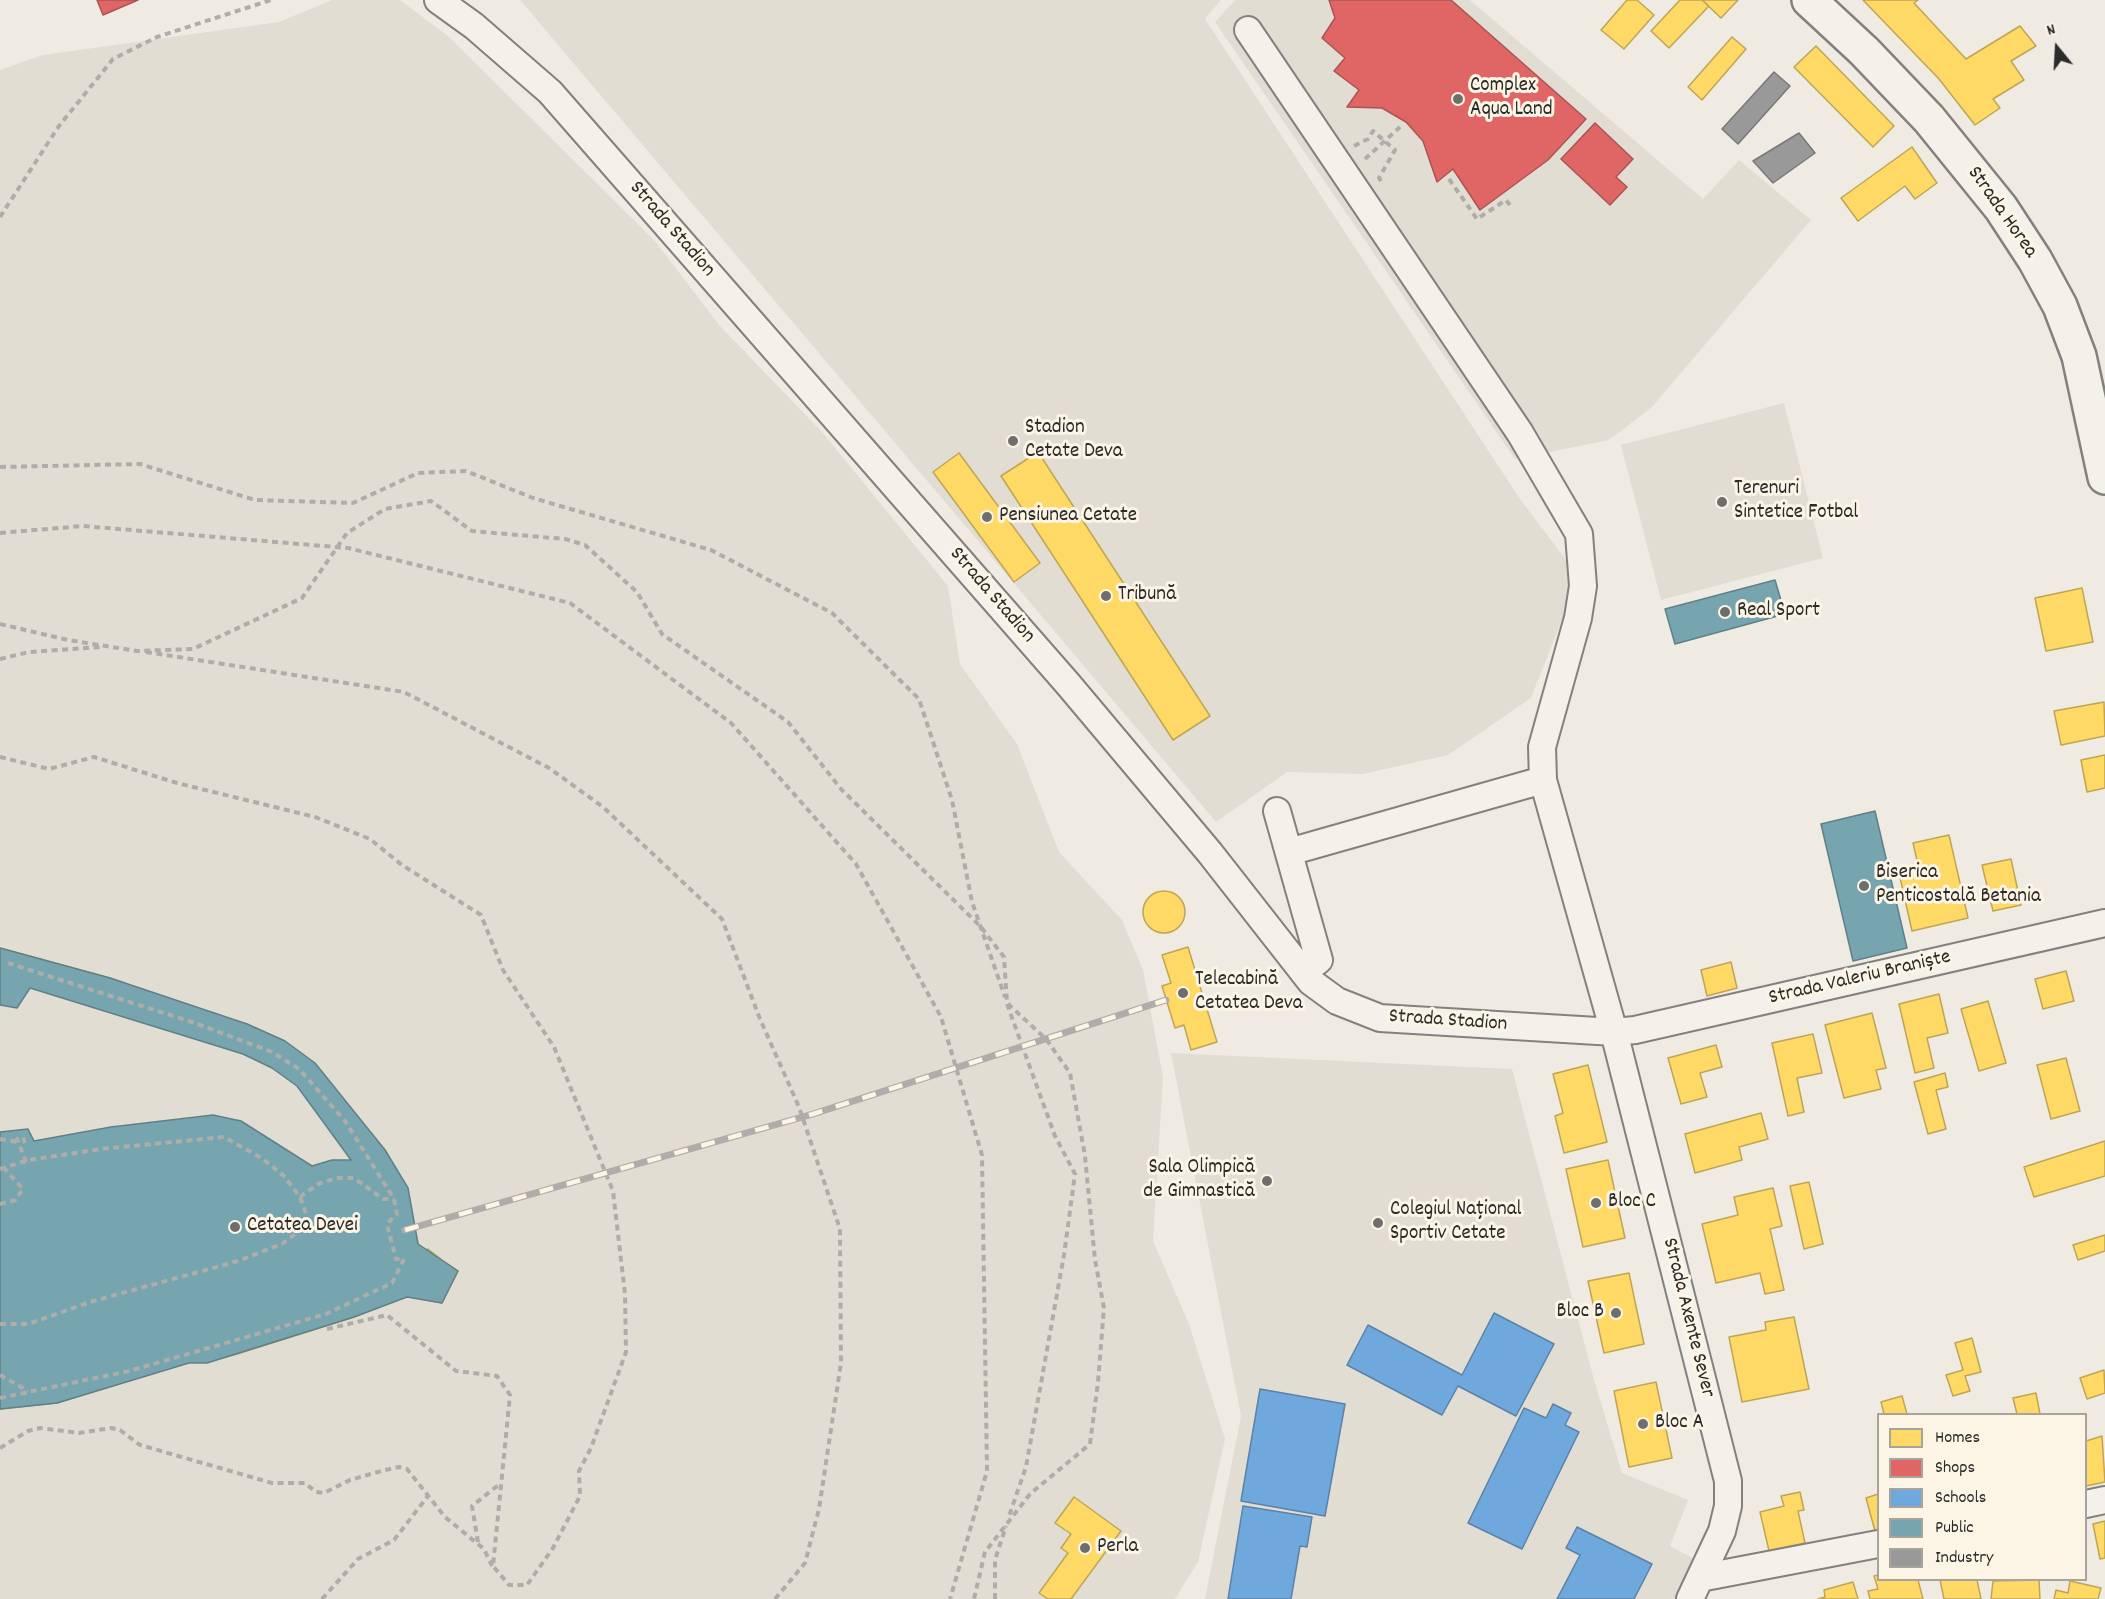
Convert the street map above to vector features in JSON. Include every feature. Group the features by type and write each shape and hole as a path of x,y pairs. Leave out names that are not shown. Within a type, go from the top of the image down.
{"main road":[{"name":"Strada Horea","path":"1809,0 1929,119 2001,208 2035,260 2060,306 2079,356 2105,477"}],"street":[{"name":"Strada Stadion","path":"438,0 474,26 550,92 1068,684 1210,853 1303,972 1319,989 1337,1000 1380,1018 1614,1032"},
{"name":"Strada Axente Sever","path":"1248,30 1520,433 1580,534 1583,586 1580,607 1535,744 1543,780 1614,1032 1728,1480 1728,1506 1722,1531 1695,1589"},
{"path":"1288,852 1543,780"},
{"path":"1277,811 1319,960 1303,972"},
{"name":"Strada Valeriu Braniște","path":"1614,1032 1635,1030 2105,923"},
{"path":"2087,1504 2105,1500"},
{"path":"1695,1589 1877,1544"}],"path":[{"path":"0,217 59,126 113,59 157,37 272,0"},
{"path":"1385,140 1400,127"},
{"path":"1374,131 1395,150"},
{"path":"1449,179 1477,219 1506,200 1510,206"},
{"path":"0,467 140,464 255,500 353,503 418,473 466,471 533,498 711,550 832,613 919,699 952,800 972,902 1055,1136 1075,1174 1064,1255 1026,1467 995,1560 995,1599"},
{"path":"137,651 193,649 302,598 347,533 385,509 431,501 472,531 565,539 585,545 637,592 662,634 788,722 841,789 981,927 1004,957 1007,1003 1046,1039 1070,1073 1085,1156 1095,1260 1104,1308 1090,1444 1030,1494 985,1552 974,1599"},
{"path":"0,532 83,526 337,547 570,603 731,723 856,864 941,1017 982,1155 987,1471 950,1599"},
{"path":"0,624 137,651 404,692 549,768 603,807 722,919 760,1019 799,1107 840,1229 840,1363 819,1509 806,1563 775,1599"},
{"path":"0,659 29,652 108,646"},
{"path":"0,757 49,769 94,757 177,783 315,818 370,839 402,865 482,915 503,970 554,1047 613,1191 625,1294 626,1340 622,1363 591,1448 579,1471 580,1496 553,1548 527,1585 509,1585 478,1543 445,1517 407,1469 399,1467 350,1480 324,1493 316,1492 305,1483 272,1483 140,1445 120,1430 111,1428 79,1433 40,1428 28,1431 0,1448"},
{"path":"0,1398 129,1371 326,1314 371,1295 392,1283 404,1259 396,1259 387,1224 397,1214 394,1199 373,1163 323,1094 299,1069 272,1052 195,1023 8,963"},
{"path":"0,1139 18,1142 25,1143 23,1137 17,1139 22,1149 26,1162"},
{"path":"0,1324 28,1324 90,1302 211,1270 282,1244 302,1229 306,1214 300,1197 284,1176 263,1159 224,1137 101,1149 2,1168"},
{"path":"0,1204 15,1200 24,1189 2,1168"},
{"path":"300,1197 318,1184 338,1178 354,1178 383,1199 394,1199"},
{"path":"323,1330 387,1315 456,1371 497,1376 510,1395 493,1566"},
{"path":"0,1375 29,1392"},
{"path":"478,1543 472,1506 502,1483"},
{"path":"322,1599 358,1559 394,1540 428,1496"}],"shaded area":[{"path":"332,0 400,0 448,36 655,241 720,326 822,432 948,586 960,664 1017,744 1059,852 1122,920 1143,970 1163,1077 1153,1241 1189,1324 1225,1439 1198,1562 1175,1599 0,1599 0,70 43,55 279,22"},
{"path":"520,0 1221,0 1205,19 1520,499 1579,577 1531,698 1448,755 1363,774 1287,772 1216,822"},
{"path":"1235,0 1470,0 1703,199 1739,160 1811,220 1652,407 1609,440 1515,459 1215,22"},
{"name":"Terenuri Sintetice Fotbal","path":"1784,403 1823,558 1661,600 1621,445"},
{"name":"Colegiul Național Sportiv Cetate","path":"1171,1053 1512,1069 1593,1376 1622,1473 1688,1500 1670,1546 1698,1561 1679,1599 1205,1599 1241,1416"},
{"name":"Sala Olimpică de Gimnastică","path":"1273,1093 1274,1115 1318,1112 1328,1246 1284,1249 1285,1270 1219,1275 1205,1098"}],"building: Homes":[{"path":"1627,0 1637,0 1654,15 1624,49 1601,30"},
{"path":"1680,0 1702,0 1709,6 1669,48 1651,31"},
{"path":"1702,0 1738,0 1721,18"},
{"path":"1863,0 1918,0 1914,3 1966,59 2020,26 2036,46 2011,61 2024,80 1993,99 2000,108 1975,125 1939,79"},
{"path":"1732,37 1746,49 1702,100 1688,87"},
{"path":"1816,46 1894,126 1873,147 1794,67"},
{"path":"1912,147 1937,183 1915,199 1905,186 1858,221 1841,198"},
{"name":"Tribună","path":"1038,452 1210,716 1173,740 1001,476"},
{"name":"Pensiunea Cetate","path":"959,453 1040,563 1014,582 933,472"},
{"path":"2082,588 2093,642 2046,651 2035,598"},
{"path":"2104,702 2105,736 2061,745 2054,711"},
{"path":"2105,755 2105,788 2087,792 2081,760"},
{"path":"1949,835 1968,918 1912,931 1899,873 1919,869 1913,843"},
{"path":"2011,859 2021,905 1993,911 1982,865"},
{"path":"1164,891 1179,897 1185,912 1179,927 1164,933 1149,927 1143,912 1149,897"},
{"name":"Telecabină Cetatea Deva","path":"1188,947 1217,1042 1191,1050 1184,1025 1175,1028 1162,986 1171,983 1162,955"},
{"path":"0,948 110,978 213,1015 247,1024 284,1041 314,1063 385,1150 407,1188 418,1244 458,1271 442,1303 407,1296 354,1317 237,1354 207,1362 188,1362 57,1403 0,1409 0,1403 56,1398 189,1358 208,1358 352,1313 407,1290 438,1298 451,1272 415,1245 404,1189 382,1152 311,1064 283,1044 245,1027 211,1019 110,982 0,952"},
{"path":"0,952 11,954 5,983 0,983"},
{"path":"1731,962 1737,988 1707,996 1701,970"},
{"path":"2066,971 2074,1001 2043,1009 2035,979"},
{"path":"1939,994 1948,1033 1927,1038 1934,1068 1915,1073 1899,1004"},
{"path":"1988,1001 2006,1063 1979,1071 1961,1009"},
{"path":"1872,1013 1886,1068 1876,1070 1881,1089 1844,1098 1825,1025"},
{"path":"1813,1034 1822,1073 1797,1078 1804,1112 1788,1116 1772,1043"},
{"path":"1716,1045 1722,1067 1700,1073 1707,1097 1681,1104 1668,1058"},
{"path":"2066,1058 2080,1111 2051,1119 2037,1065"},
{"path":"1588,1065 1607,1142 1564,1153 1555,1116 1563,1113 1553,1074"},
{"path":"1945,1073 1948,1087 1936,1090 1946,1129 1928,1134 1914,1082"},
{"path":"1761,1113 1768,1139 1739,1147 1742,1160 1695,1173 1685,1134"},
{"path":"196,1121 240,1128 260,1138 302,1179 318,1198 323,1210 322,1222 305,1249 279,1260 283,1275 152,1309 18,1338 16,1333 108,1313 105,1305 111,1303 113,1312 202,1293 242,1281 278,1268 276,1256 292,1251 310,1234 318,1210 315,1201 256,1141 239,1133 212,1126 29,1151 29,1146"},
{"path":"25,1134 29,1151 0,1160 0,1152 15,1148 13,1138"},
{"path":"2105,1141 2105,1176 2034,1197 2024,1167"},
{"path":"103,1147 102,1181 57,1174 51,1153"},
{"name":"Bloc C","path":"1608,1160 1625,1238 1583,1247 1566,1169"},
{"path":"0,1163 10,1198 0,1193"},
{"path":"1809,1182 1823,1244 1804,1249 1790,1186"},
{"path":"1773,1188 1782,1226 1770,1229 1784,1290 1765,1294 1760,1273 1716,1283 1702,1224 1738,1215 1734,1197"},
{"path":"2105,1235 2105,1251 2078,1260 2073,1245"},
{"path":"428,1249 457,1272 442,1302 413,1297 416,1287 435,1289 442,1274 421,1259"},
{"name":"Bloc B","path":"1629,1273 1644,1344 1604,1353 1588,1281"},
{"path":"1794,1317 1809,1389 1742,1402 1729,1337 1766,1330 1765,1322"},
{"path":"9,1332 16,1333 15,1350 12,1356 0,1362 0,1354 7,1350"},
{"path":"1972,1338 1981,1372 1965,1376 1970,1391 1953,1396 1946,1375 1963,1370 1955,1343"},
{"path":"2104,1370 2105,1393 2087,1399 2080,1378"},
{"name":"Bloc A","path":"1656,1382 1672,1458 1629,1467 1614,1391"},
{"path":"2036,1393 2040,1413 2017,1413 2013,1398"},
{"path":"1902,1396 1907,1413 1884,1413 1881,1402"},
{"path":"2102,1436 2105,1482 2087,1486 2087,1441"},
{"path":"1800,1492 1804,1510 1798,1511 1805,1543 1769,1551 1760,1512 1784,1506 1781,1496"},
{"path":"1877,1494 1877,1530 1875,1531 1866,1498"},
{"name":"Perla","path":"1074,1497 1121,1531 1071,1599 1048,1599 1039,1593 1068,1553 1061,1548 1071,1534 1055,1523"},
{"path":"2105,1521 2105,1558 2100,1559 2093,1524"},
{"path":"1877,1575 1877,1581 1918,1581 1923,1599 1870,1599 1868,1591 1878,1589 1874,1576"},
{"path":"1940,1581 1977,1581 1981,1599 1944,1599"},
{"path":"1993,1581 2039,1581 2040,1599 1991,1599"},
{"path":"2070,1581 2101,1588 2098,1599 2054,1599 2056,1590 2068,1593"},
{"path":"1853,1582 1858,1599 1818,1599 1825,1597 1824,1590"}],"building: Shops":[{"path":"97,0 138,0 103,15"},
{"name":"Complex Aqua Land","path":"1329,0 1451,0 1586,119 1548,160 1480,210 1453,169 1437,182 1423,141 1406,122 1382,108 1347,107 1359,90 1334,71 1345,58 1322,38 1335,18"},
{"path":"1595,123 1633,159 1616,177 1627,187 1610,205 1561,159"}],"building: Schools":[{"path":"1494,1313 1554,1344 1516,1416 1458,1386 1442,1415 1347,1365 1368,1325 1462,1375"},
{"path":"1260,1389 1345,1404 1325,1516 1241,1501"},
{"path":"1553,1404 1571,1413 1565,1425 1579,1432 1522,1549 1468,1523 1524,1408 1546,1418"},
{"path":"1243,1506 1312,1517 1307,1547 1300,1546 1291,1599 1228,1599"},
{"path":"1577,1527 1652,1564 1634,1599 1557,1599 1580,1555 1566,1548"}],"building: Public":[{"name":"Real Sport","path":"1775,580 1785,614 1675,644 1665,609"},
{"name":"Biserica Penticostală Betania","path":"1875,811 1907,948 1853,961 1821,824"},
{"path":"0,948 110,978 247,1024 285,1041 315,1063 385,1150 408,1188 418,1244 458,1271 442,1303 407,1297 354,1317 207,1363 189,1363 57,1403 0,1409 0,1132 28,1129 34,1141 111,1127 213,1115 241,1121 312,1166 332,1160 351,1160 297,1086 272,1068 243,1054 30,988 17,1008 0,1005"}],"building: Industry":[{"path":"1774,72 1790,86 1738,144 1722,129"},
{"path":"1799,133 1815,153 1773,183 1753,161"}],"railway":[{"path":"405,1230 813,1114 1166,1000"}],"place":[{"name":"Complex Aqua Land","path":"1458,99"},
{"name":"Stadion Cetate Deva","path":"1013,441"},
{"name":"Terenuri Sintetice Fotbal","path":"1722,502"},
{"name":"Pensiunea Cetate","path":"987,517"},
{"name":"Tribună","path":"1106,596"},
{"name":"Real Sport","path":"1725,612"},
{"name":"Biserica Penticostală Betania","path":"1864,886"},
{"name":"Telecabină Cetatea Deva","path":"1183,993"},
{"name":"Sala Olimpică de Gimnastică","path":"1267,1181"},
{"name":"Bloc C","path":"1596,1203"},
{"name":"Colegiul Național Sportiv Cetate","path":"1378,1223"},
{"name":"Cetatea Devei","path":"235,1227"},
{"name":"Bloc B","path":"1616,1313"},
{"name":"Bloc A","path":"1643,1424"},
{"name":"Perla","path":"1085,1548"}]}
